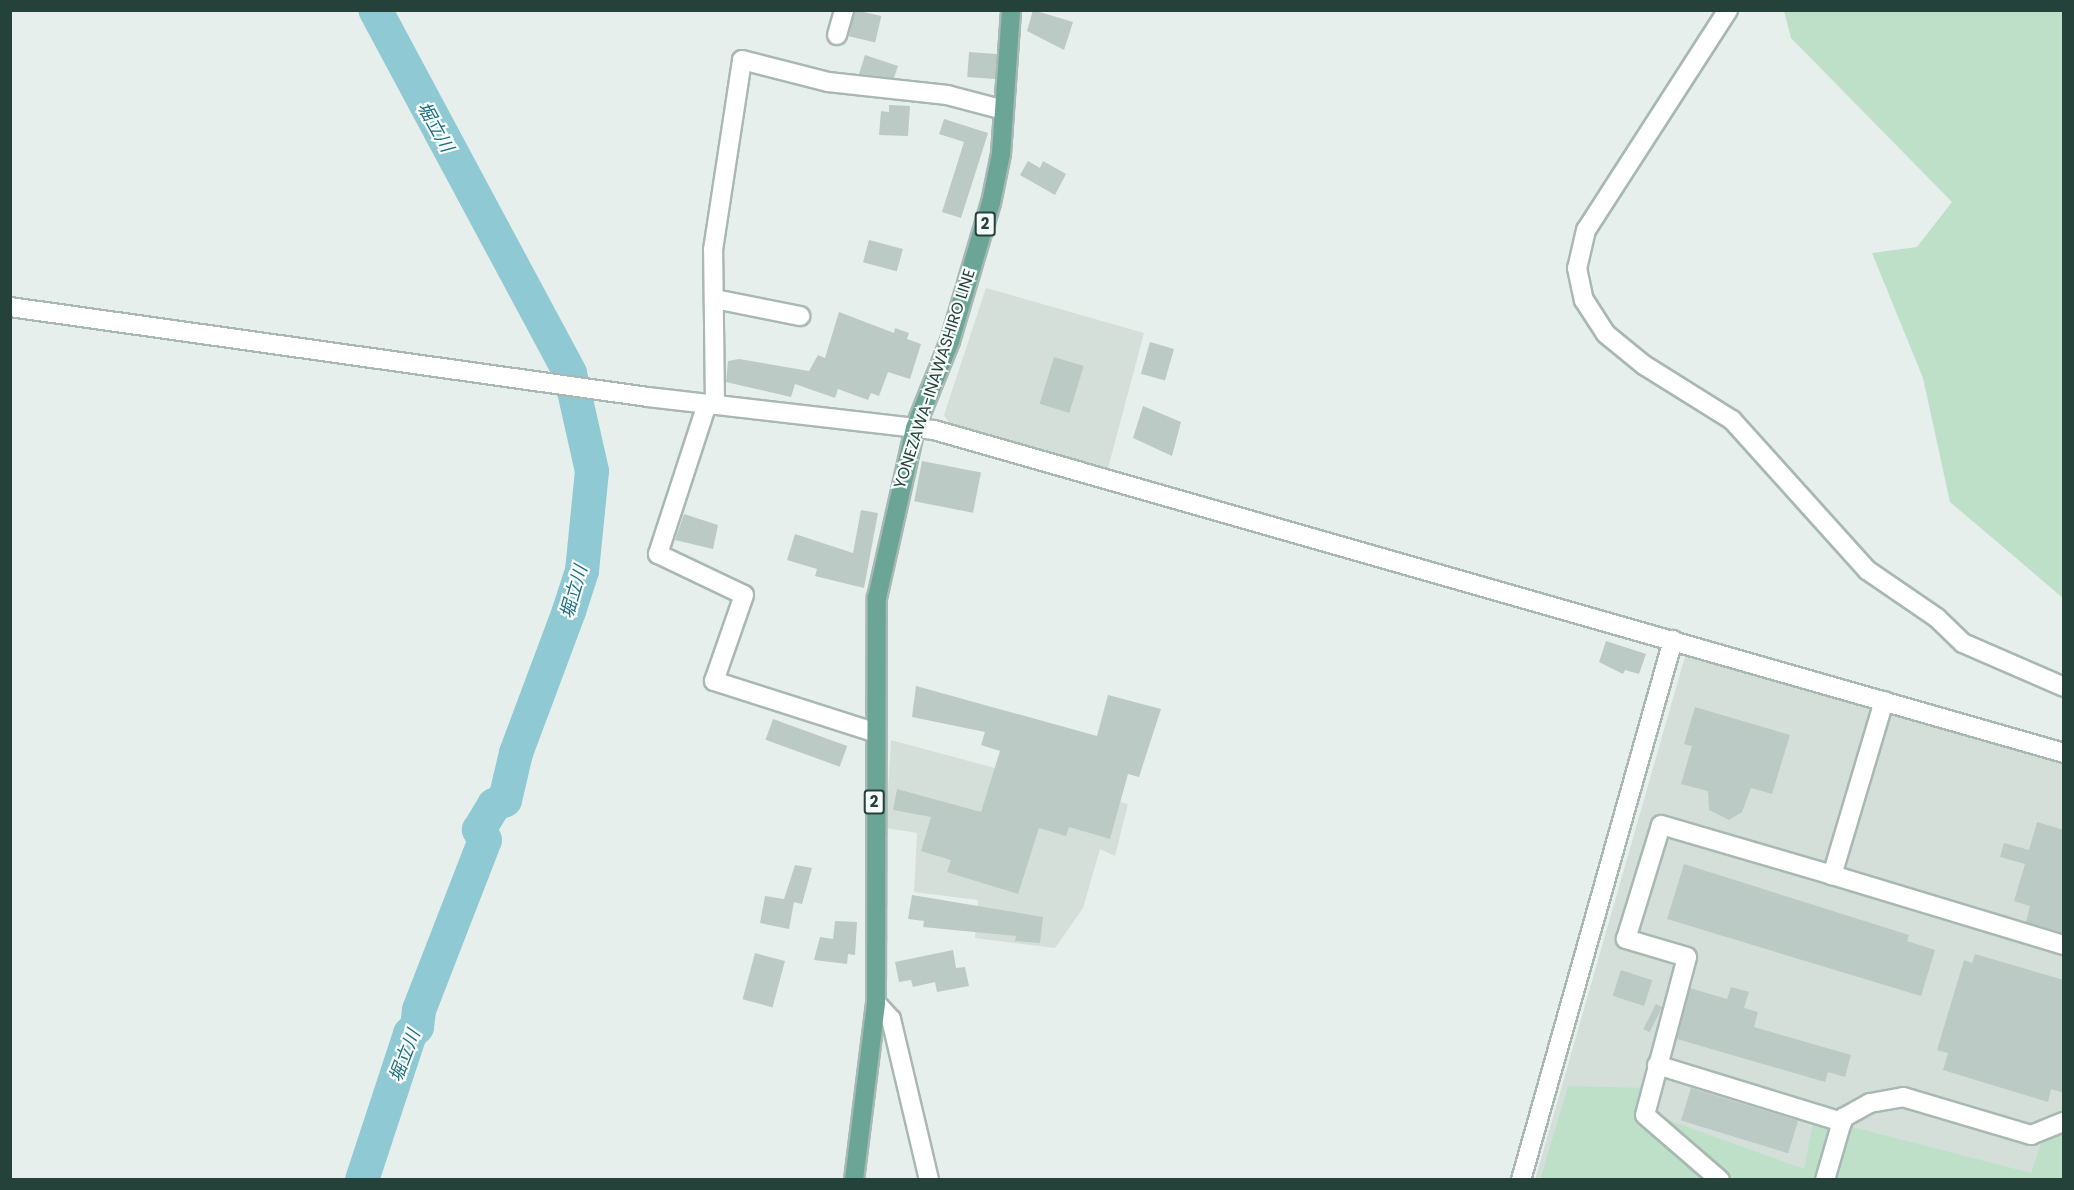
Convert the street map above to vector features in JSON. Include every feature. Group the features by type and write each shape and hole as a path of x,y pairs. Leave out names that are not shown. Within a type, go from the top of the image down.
{"main road":[{"name":"YONEZAWA-INAWASHIRO LINE","path":"854,1179 876,1003 874,732 877,598 915,428 950,340 991,203 1004,110 1011,10"}],"street":[{"path":"837,35 844,10"},
{"path":"1728,10 1586,230 1577,268 1584,300 1606,334 1644,366 1732,420 1867,570 1937,618 1963,643 2064,687"},
{"path":"874,732 714,681 744,595 657,554 711,404 716,299 713,250 742,60 828,82 947,95 1004,110"},
{"path":"716,299 800,316"},
{"path":"10,307 552,383 915,428 1251,518 2064,753"},
{"path":"1521,1179 1673,640"},
{"path":"1832,875 1884,701"},
{"path":"1710,1176 1645,1114 1687,957 1626,939 1661,825 2064,945"},
{"path":"876,1003 891,1019 929,1179"},
{"path":"1658,1065 1842,1122"},
{"path":"1825,1179 1842,1122 1870,1103 1903,1098 2031,1135 2064,1122"}],"shaded area":[{"path":"986,288 1144,333 1107,472 951,426 944,415"},
{"path":"1686,653 2063,761 2063,1179 1535,1180"},
{"path":"891,740 1128,804 1115,856 1100,849 1083,908 1055,948 975,938 978,900 914,892 917,833 886,828"}],"green space":[{"path":"1784,11 2063,11 2063,598 1950,502 1923,378 1872,253 1917,247 1952,202 1791,38"},
{"path":"1568,1086 1648,1088 1657,1116 1804,1169 1814,1117 2031,1173 2042,1140 2063,1130 2063,1179 1540,1180"}],"building":[{"path":"855,10 881,16 875,42 849,36"},
{"path":"1033,10 1073,22 1064,50 1027,31"},
{"path":"969,52 997,54 995,79 967,77"},
{"path":"865,55 898,66 894,78 859,74"},
{"path":"889,105 910,106 908,136 879,135 881,111 889,112"},
{"path":"944,119 988,133 961,218 942,212 964,142 939,134"},
{"path":"1028,161 1040,168 1043,161 1066,174 1055,195 1020,175"},
{"path":"869,240 903,249 897,271 863,262"},
{"path":"839,312 894,333 895,328 909,333 907,339 921,344 910,379 888,372 879,396 871,393 868,400 838,389 835,398 795,384 791,397 726,382 728,361 739,359 809,371 818,355 825,358"},
{"path":"1150,342 1174,349 1165,381 1141,374"},
{"path":"1054,357 1084,366 1069,413 1040,404"},
{"path":"1143,406 1181,422 1172,456 1133,438"},
{"path":"922,461 981,472 973,513 914,501"},
{"path":"861,510 878,513 864,588 815,576 817,569 787,560 795,534 853,553"},
{"path":"684,514 718,525 713,549 675,540"},
{"path":"1606,641 1646,654 1639,674 1625,670 1623,674 1599,662"},
{"path":"916,686 1097,736 1108,695 1161,709 1139,777 1128,774 1110,839 1069,827 1066,836 1039,828 1018,894 947,872 951,860 921,851 931,817 893,810 897,789 981,812 1000,751 981,745 985,732 912,717"},
{"path":"1695,707 1790,735 1772,794 1751,788 1742,812 1729,820 1709,810 1708,791 1681,784 1692,746 1684,744"},
{"path":"773,719 847,746 840,767 765,740"},
{"path":"2037,822 2064,830 2064,933 2026,922 2030,906 2014,901 2025,864 2000,857 2004,843 2029,850"},
{"path":"1684,864 1909,935 1907,941 1935,950 1921,996 1667,919"},
{"path":"795,865 812,868 802,904 794,902 789,929 760,923 765,896 784,899"},
{"path":"912,895 1043,917 1040,943 1015,941 1016,936 923,927 924,921 908,919"},
{"path":"835,921 857,922 855,955 848,954 847,964 814,960 820,937 833,939"},
{"path":"953,950 956,968 965,967 969,986 937,992 935,982 913,987 911,980 899,982 895,962"},
{"path":"755,953 785,961 773,1007 743,999"},
{"path":"1975,954 2064,980 2064,1093 2051,1089 2048,1102 1943,1070 1948,1053 1937,1050 1964,960 1972,963"},
{"path":"1621,970 1652,980 1644,1006 1613,996"},
{"path":"1731,987 1749,992 1744,1008 1758,1012 1754,1027 1851,1055 1845,1077 1828,1072 1825,1082 1677,1039 1690,988 1727,999"},
{"path":"1656,1004 1662,1007 1650,1032 1643,1029"},
{"path":"1691,1088 1798,1121 1788,1153 1681,1121"}],"waterway":[{"name":"堀立川","path":"362,1180 410,1034 417,1027 419,1010 485,840 479,830 494,805 505,800 516,753 582,571 592,471 570,373 375,10"}]}
